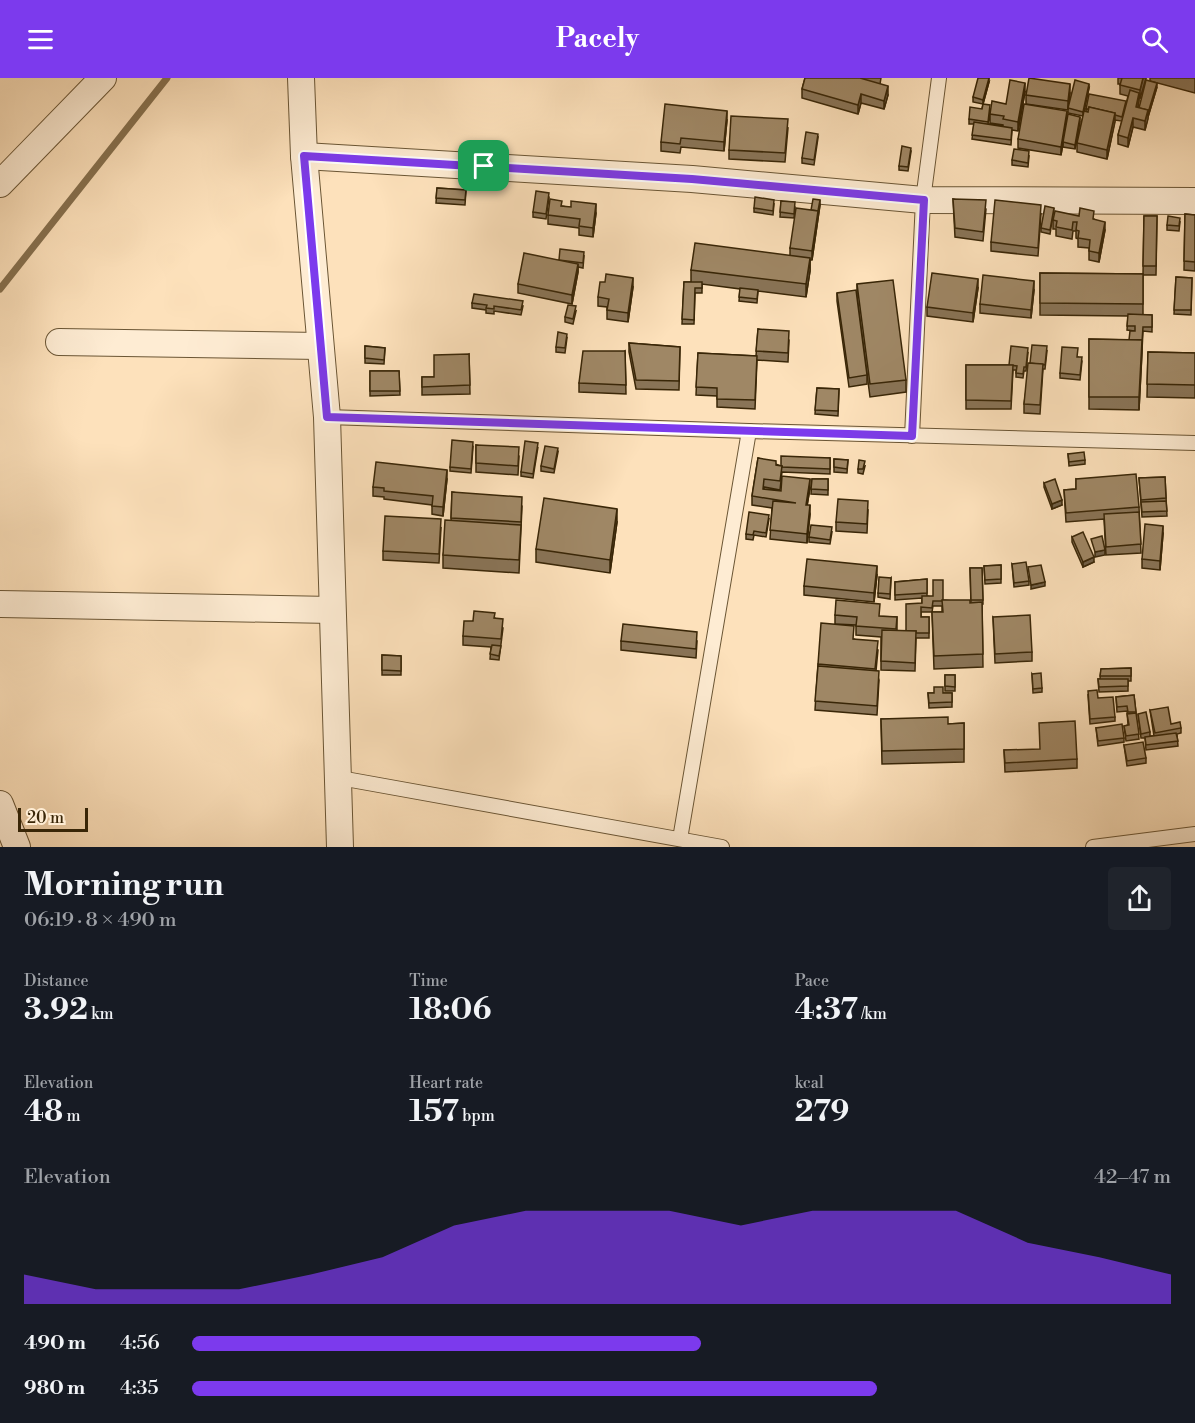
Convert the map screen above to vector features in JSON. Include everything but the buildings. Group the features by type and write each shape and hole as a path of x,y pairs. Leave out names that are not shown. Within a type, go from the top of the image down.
{"street":[{"path":"0,184 103,78"},
{"path":"301,78 304,156 327,417 332,610 340,778 340,847"},
{"path":"304,156 692,179 924,200 1195,201"},
{"path":"58,342 320,346"},
{"path":"0,604 332,610"},
{"path":"0,804 17,847"}],"lane":[{"path":"912,436 924,200 939,78"},
{"path":"327,417 1195,443"},
{"path":"680,839 749,431"},
{"path":"340,778 722,847"},
{"path":"1093,847 1195,834"}],"waterway":[{"path":"0,289 167,78"}],"route":[{"path":"304,156 484,166 692,179 924,200 912,436 327,417 304,156"}]}
